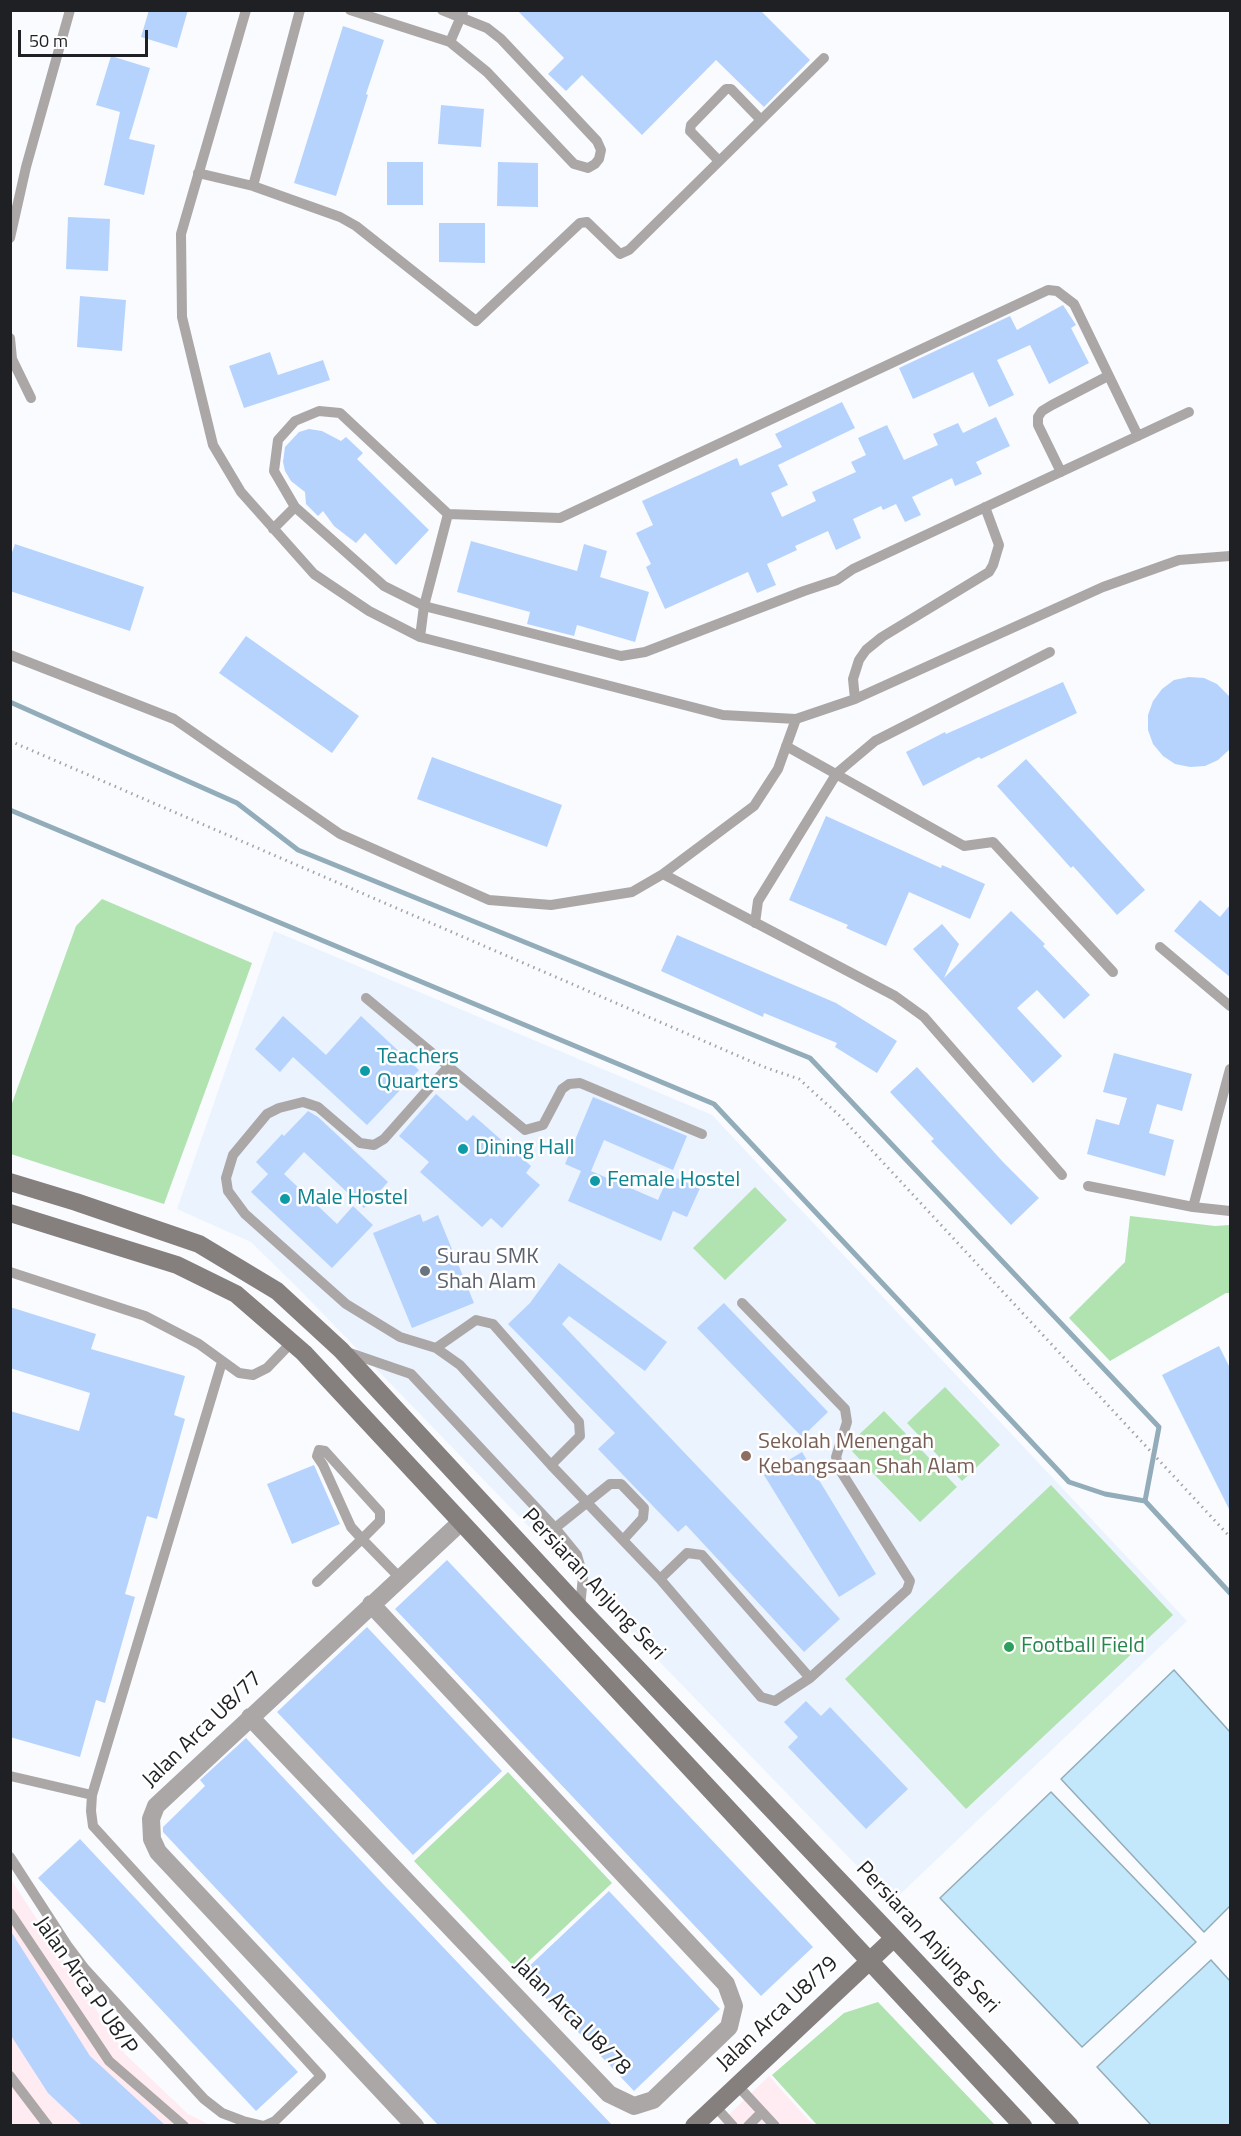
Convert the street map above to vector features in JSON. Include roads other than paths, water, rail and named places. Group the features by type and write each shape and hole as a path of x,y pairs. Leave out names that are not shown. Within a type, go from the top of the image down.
{"street":[{"name":"Persiaran Anjung Seri","path":"10,1182 199,1244 277,1291 341,1350 580,1608 1070,2126"},
{"path":"10,1212 177,1265 236,1294 292,1342 1023,2126"},
{"name":"Jalan Arca U8/77","path":"415,2126 158,1852 152,1839 151,1819 156,1806 460,1522"},
{"name":"Jalan Arca U8/78","path":"250,1717 609,2094 634,2106 653,2100 729,2027 734,2006 726,1984 370,1604"},
{"name":"Jalan Arca U8/79","path":"694,2126 894,1938"}],"lane":[{"path":"10,238 26,167 70,10"},
{"path":"246,10 181,234 182,317 213,445 241,492 314,574 369,611 420,637 723,715 796,719 855,699 1103,587 1179,560 1230,556"},
{"path":"253,186 300,10"},
{"path":"350,10 450,42 487,72 574,164 588,168 599,159 601,150 597,141 501,39 462,14 442,10"},
{"path":"450,42 462,14"},
{"path":"198,173 253,186 340,217 356,226 476,321 580,223 587,222 620,254 629,250 824,58"},
{"path":"719,161 690,131 691,125 726,89 731,89 761,120"},
{"path":"1138,436 1074,304 1057,291 1048,291 560,518 448,514 340,413 319,411 295,421 278,440 274,471 295,507 384,586 424,606 621,656 645,652 837,580 853,569 985,507 1061,472 1138,436 1189,412"},
{"path":"10,338 12,359 31,398"},
{"path":"1061,472 1038,425 1038,417 1042,411 1052,405 1108,376"},
{"path":"273,529 295,507"},
{"path":"855,699 853,678 859,660 866,650 882,637 989,572 999,545 985,507"},
{"path":"420,637 424,606 448,514"},
{"path":"755,923 759,901 837,773 875,741 1050,652"},
{"path":"10,655 174,719 340,834 489,900 551,905 632,892 663,874 754,806 778,768 796,719"},
{"path":"786,746 964,846 993,842 1113,972"},
{"path":"663,874 895,996 924,1017 1062,1175"},
{"path":"1160,947 1230,1006"},
{"path":"366,998 447,1068 525,1130 543,1125 562,1089 569,1084 580,1083 702,1134"},
{"path":"447,1068 384,1139 374,1144 360,1143 318,1107 303,1102 279,1108 267,1114 233,1155 226,1178 228,1191 245,1214 346,1304 400,1337 436,1348 460,1365 551,1465 660,1578 761,1696 776,1701 810,1678 907,1590 910,1581 840,1470 836,1457 847,1422 845,1409 742,1303"},
{"path":"1193,1207 1230,1069"},
{"path":"1088,1186 1193,1207 1230,1211"},
{"path":"10,1272 145,1316 200,1344 239,1373 253,1375 267,1368 292,1342"},
{"path":"436,1348 476,1320 493,1324 579,1422 580,1436 551,1465"},
{"path":"341,1350 411,1374 555,1528 577,1555 582,1576 580,1608"},
{"path":"10,1857 85,1969 204,2099 222,2113 264,2126 275,2121 321,2076 93,1826 92,1795 222,1362"},
{"path":"317,1581 362,1539 380,1521 380,1512 325,1451 319,1450 317,1456 351,1527 362,1539 400,1578"},
{"path":"555,1528 610,1484 621,1484 644,1508 643,1518 623,1540"},
{"path":"660,1578 687,1553 702,1555 810,1678"},
{"path":"10,1776 92,1795"},
{"name":"Jalan Arca P U8/P","path":"10,1913 108,2061 184,2126"},
{"path":"10,2076 48,2126"},
{"path":"737,2085 775,2126"},
{"path":"715,2106 734,2126"},
{"path":"748,2126 762,2112"}],"water":[{"path":"1174,1670 1230,1732 1230,1906 1204,1932 1061,1779"},
{"path":"1051,1792 1196,1942 1082,2047 940,1898"},
{"path":"1211,1960 1230,1981 1230,2125 1151,2125 1097,2067"}],"waterway":[{"path":"10,702 237,803 298,850 810,1058 1159,1427 1145,1501"},
{"path":"10,810 714,1104 1069,1482 1105,1494 1145,1501 1230,1593"}],"place":[{"name":"Teachers Quarters","path":"365,1071"},
{"name":"Dining Hall","path":"463,1149"},
{"name":"Female Hostel","path":"595,1181"},
{"name":"Male Hostel","path":"285,1199"},
{"name":"Surau SMK Shah Alam","path":"425,1271"},
{"name":"Sekolah Menengah Kebangsaan Shah Alam","path":"746,1456"},
{"name":"Football Field","path":"1009,1647"}]}
